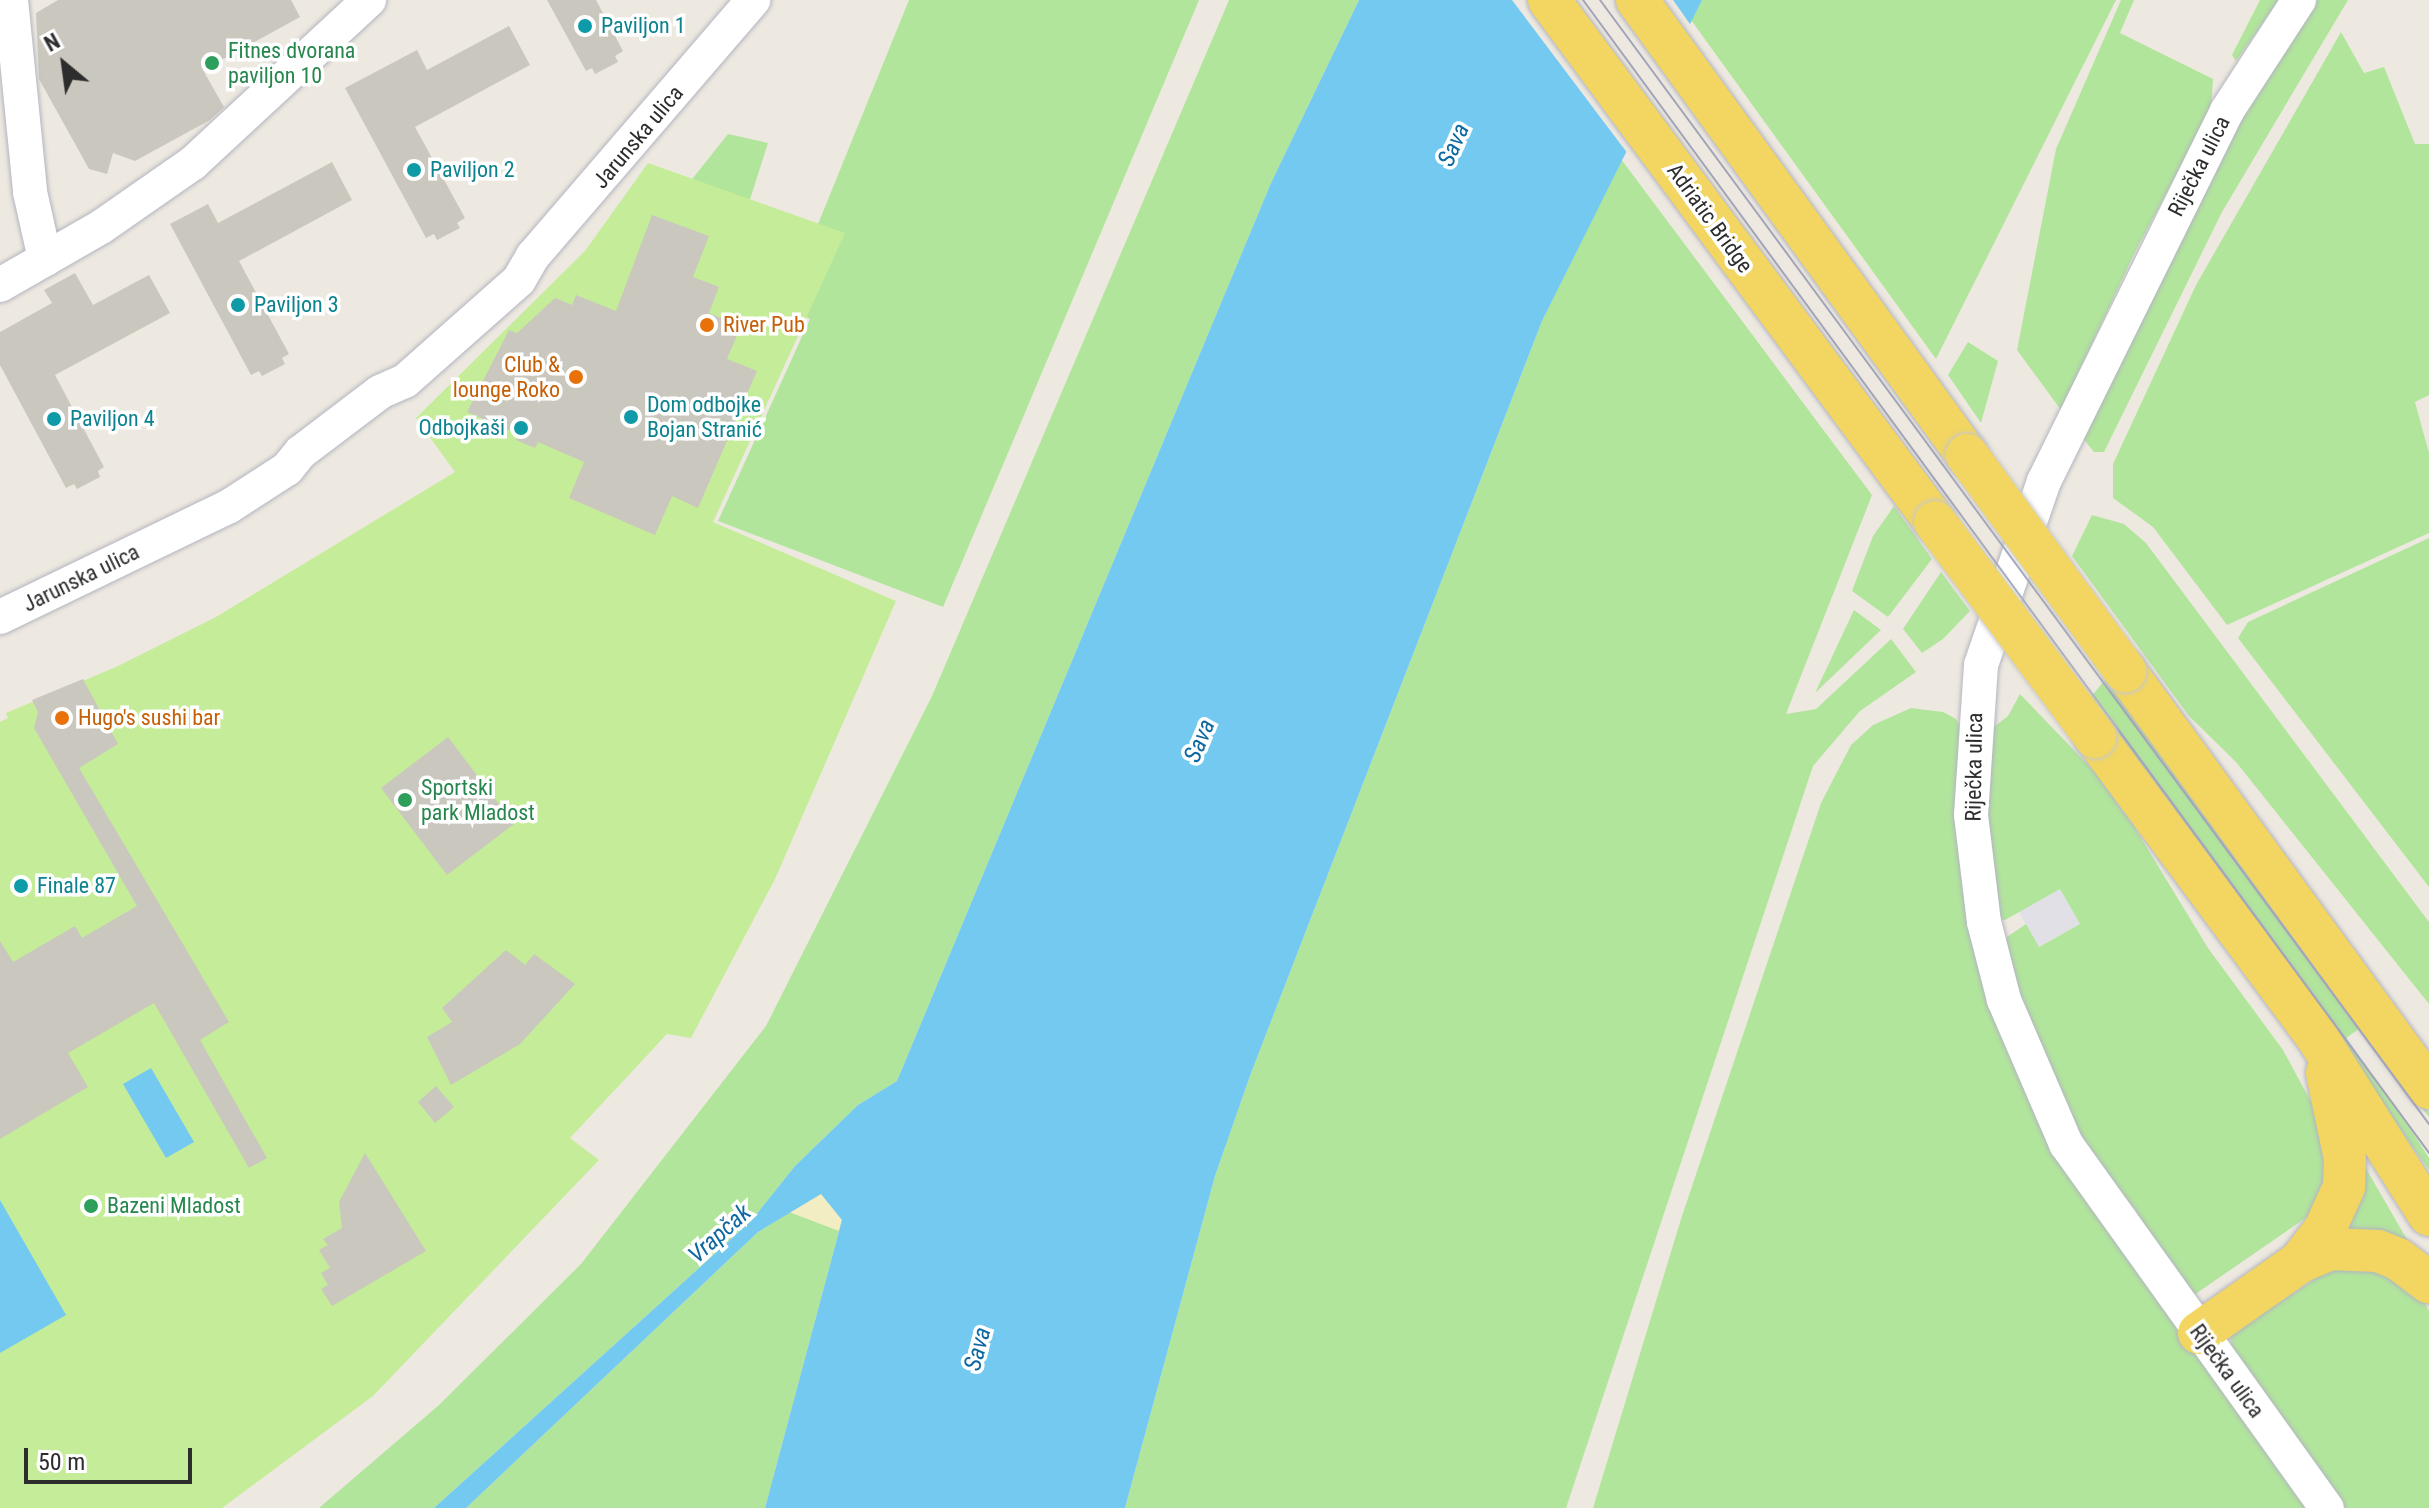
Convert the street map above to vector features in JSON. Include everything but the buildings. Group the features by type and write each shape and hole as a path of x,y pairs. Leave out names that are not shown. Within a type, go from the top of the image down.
{"main road":[{"name":"Adriatic Bridge","path":"1549,0 2317,1037 2429,1215"},
{"path":"1637,0 2429,1088"},
{"path":"2384,1027 2429,1049"},
{"path":"2300,1262 2332,1218 2344,1187 2340,1120 2317,1037"},
{"path":"2199,1333 2300,1262 2331,1249 2364,1248 2398,1259 2429,1282"}],"street":[{"path":"11,0 30,192 45,259"},
{"path":"0,285 193,163 369,0"},
{"name":"Riječka ulica","path":"2299,0 2239,88 2067,429 1992,622 1974,714 1975,869 2004,1000 2066,1144 2327,1508"},
{"name":"Jarunska ulica","path":"0,617 161,538 173,526 301,452 380,392 509,270 533,256 633,145 743,5"}],"shaded area":[{"path":"2060,889 2080,924 2038,947 2019,912"}],"green space":[{"path":"909,0 1199,0 943,607 718,521 810,319 792,310 788,298"},
{"path":"1229,0 1359,0 1271,183 897,1081 858,1105 795,1166 751,1221 434,1508 319,1508 439,1405 581,1264 766,1026 932,696"},
{"path":"1702,0 2116,0 1936,359 1691,20"},
{"path":"2121,0 2134,0 2120,33 2213,79 2211,109 2134,254 2061,410 2017,350 2056,149"},
{"path":"2260,0 2279,0 2236,61 2232,55"},
{"path":"2314,0 2348,0 2222,212 2104,452 2094,452 2078,432 2199,181"},
{"path":"2341,32 2364,73 2384,67 2415,144 2429,144 2429,395 2415,402 2429,453 2429,533 2227,625 2153,527 2113,498 2113,464 2196,285"},
{"path":"728,134 768,143 739,234 669,208"},
{"path":"1621,159 1872,495 1786,714 1816,709 1891,639 1916,672 1860,711 1813,766 1566,1508 1125,1508 1215,1176 1251,1073 1542,321"},
{"name":"Sportski park Mladost","path":"648,163 845,233 713,522 896,601 775,879 691,1038 667,1034 570,1138 599,1160 373,1396 222,1508 0,1508 0,722 8,718 6,713 116,667 216,617 455,472 416,418 585,251"},
{"path":"1968,342 1998,361 1981,423 1948,375"},
{"path":"1894,506 1932,559 1888,617 1852,591 1873,536"},
{"path":"2092,515 2124,524 2146,543 2429,922 2429,1004 2236,762 2189,716 2072,556"},
{"path":"2429,538 2429,887 2238,638 2248,622"},
{"path":"1941,572 1970,611 1943,639 1922,653 1903,629"},
{"path":"1854,610 1881,630 1815,693"},
{"path":"2108,676 2429,1113 2429,1117 2362,1027 2346,1038 2429,1158 2429,1170 2091,697"},
{"path":"2020,694 2093,770 2133,825 2208,948 2283,1050 2329,1135 2329,1202 2194,1295 2164,1265 2135,1209 2089,1160 2033,1051 2004,939 2026,924 2039,947 2080,924 2060,889 2005,920 1999,919 1986,872 1985,734 2008,716"},
{"path":"1911,708 1943,712 1956,719 1962,732 2003,1039 2041,1125 2315,1508 1593,1508 1681,1219 1821,803 1851,745 1873,725"},
{"path":"2364,1165 2413,1250 2350,1235 2341,1220"},
{"path":"801,1205 842,1220 765,1508 466,1508 758,1232"},
{"path":"2346,1258 2416,1287 2429,1311 2429,1508 2344,1508 2240,1370 2231,1348 2231,1335"}],"sand":[{"path":"821,1194 842,1220 839,1231 789,1212"}],"water":[{"name":"Sava","path":"1359,0 1702,0 1542,321 1251,1073 1215,1176 1125,1508 765,1508 842,1220 821,1194 758,1232 466,1508 434,1508 751,1221 795,1166 858,1105 897,1081 1271,183"},
{"path":"151,1068 194,1142 166,1158 123,1084"},
{"path":"0,1200 66,1315 0,1353"}],"pier":[{"path":"1512,0 1673,0 1692,27 1628,154"}],"tram line":[{"path":"1583,0 2429,1153"},
{"path":"1600,0 2429,1124"}],"place":[{"name":"Paviljon 1","path":"585,26"},
{"name":"Fitnes dvorana paviljon 10","path":"212,63"},
{"name":"Paviljon 2","path":"414,170"},
{"name":"Paviljon 3","path":"238,305"},
{"name":"River Pub","path":"707,325"},
{"name":"Club & lounge Roko","path":"576,377"},
{"name":"Dom odbojke Bojan Stranić","path":"631,417"},
{"name":"Paviljon 4","path":"54,419"},
{"name":"Odbojkaši","path":"521,428"},
{"name":"Hugo's sushi bar","path":"62,718"},
{"name":"Sportski park Mladost","path":"405,800"},
{"name":"Finale 87","path":"21,886"},
{"name":"Bazeni Mladost","path":"91,1206"}],"water label":[{"name":"Vrapčak","path":"720,1234"}]}
